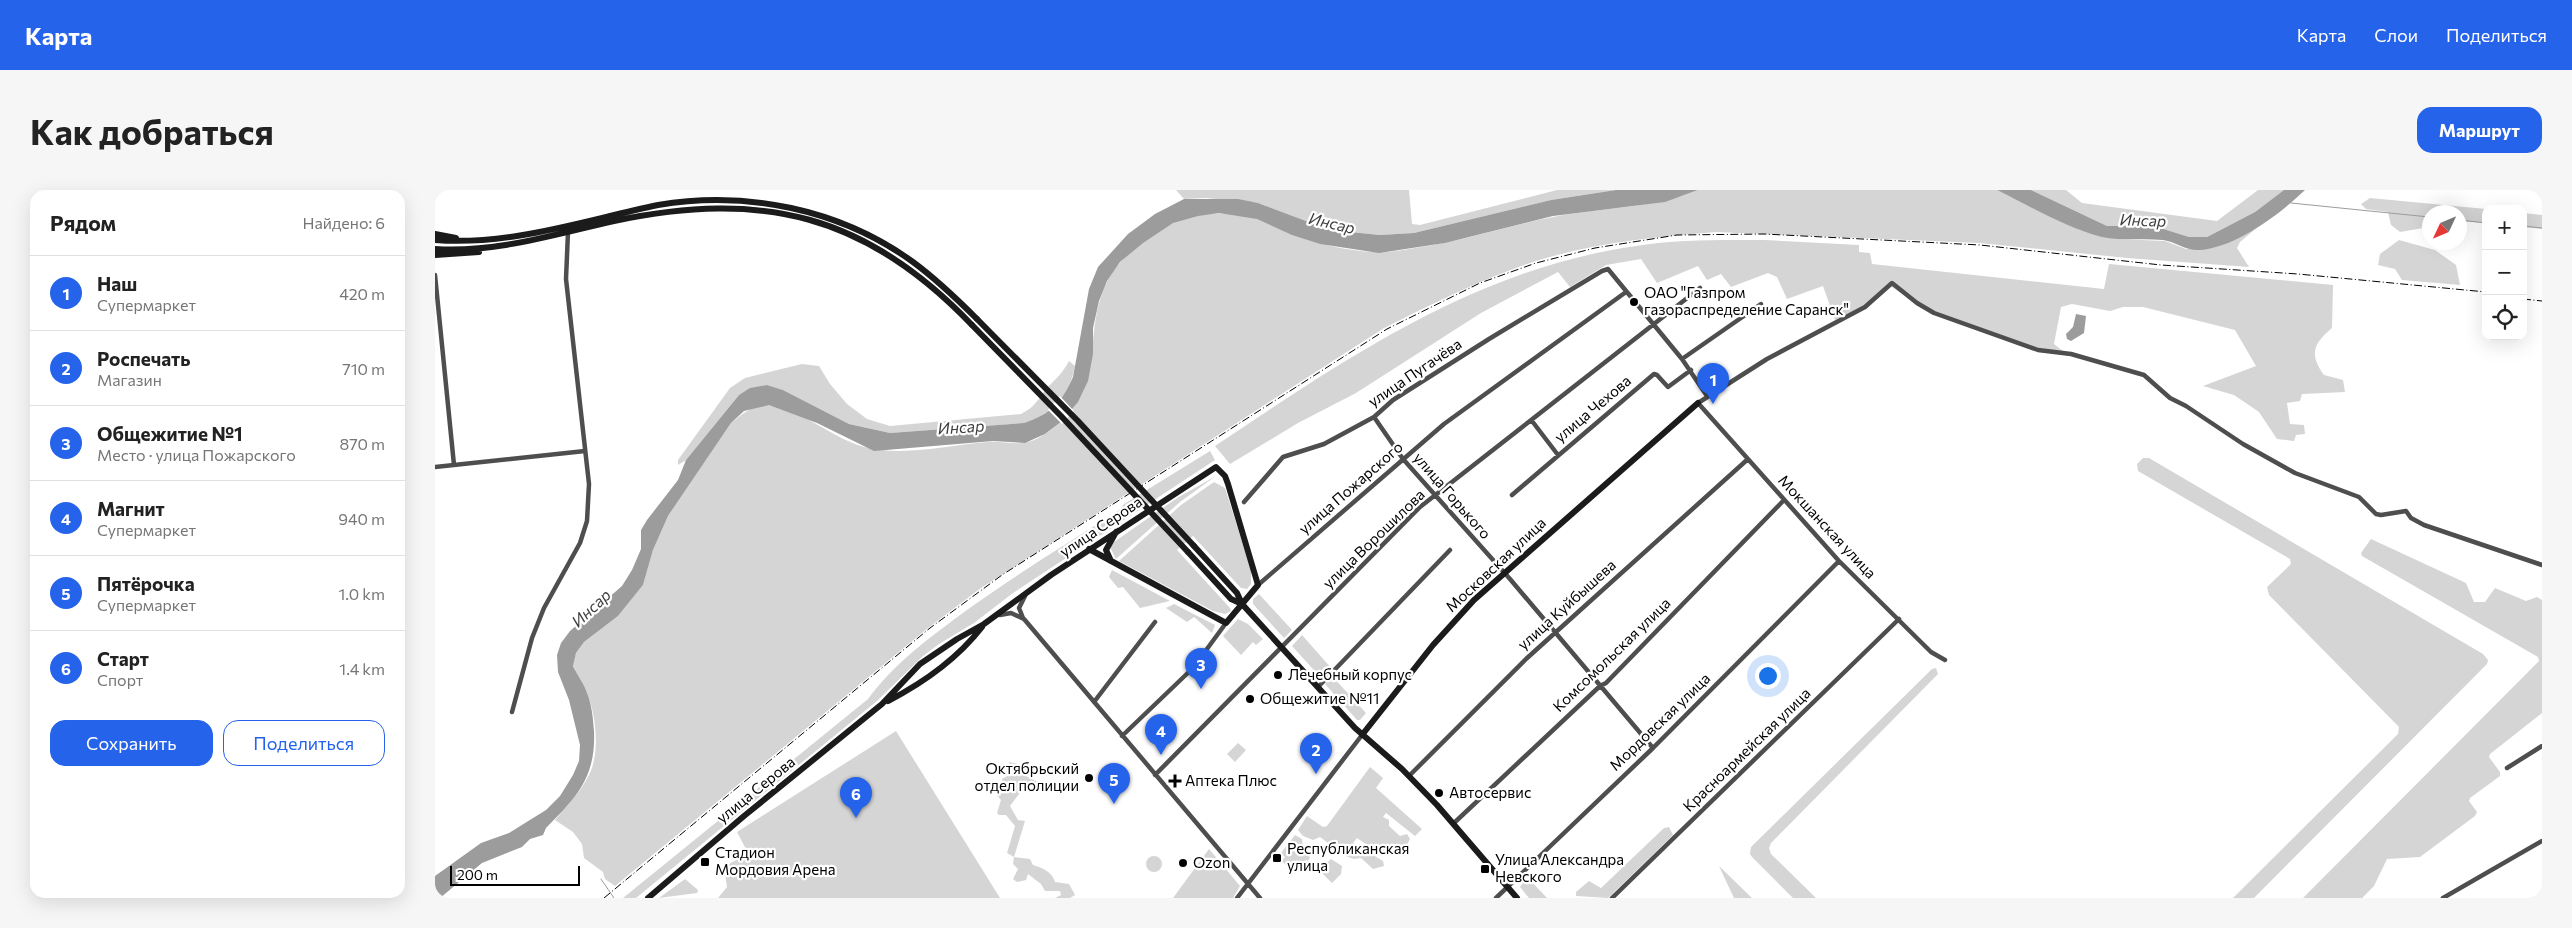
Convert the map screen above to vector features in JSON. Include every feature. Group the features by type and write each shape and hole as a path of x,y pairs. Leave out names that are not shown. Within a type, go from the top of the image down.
{"main road":[{"path":"435,240 487,240 567,227 659,205 692,200 735,200 770,202 803,209 832,218 882,242 935,278 1060,403 1237,593 1242,604 1362,735 1409,776 1454,823 1517,898"},
{"path":"435,248 489,248 568,232 651,212 699,206 741,206 786,212 845,231 896,258 933,286 1061,416 1231,599 1242,604"},
{"path":"435,234 487,240"},
{"path":"435,255 478,253 489,248"},
{"name":"Московская улица","path":"1362,735 1444,632 1503,572 1698,403"},
{"name":"улица Серова","path":"648,898 744,816 882,704 920,664 957,639 984,624 1077,557 1216,466 1225,476 1228,484 1258,585"},
{"path":"1114,563 1106,550 1117,530"},
{"path":"1089,549 1226,623"},
{"path":"1077,557 1091,554 1102,556"},
{"name":"улица Пожарского","path":"1226,623 1258,585"},
{"name":"улица Серова","path":"882,704 925,680 958,652 984,624"},
{"path":"920,664 915,672 917,676 925,680"}],"street":[{"path":"512,712 533,638 544,608 580,543 587,521 589,484 566,278 568,232"},
{"name":"улица Пугачёва","path":"1244,502 1283,457 1324,444 1374,416 1393,400 1602,271 1609,270 1626,292"},
{"path":"435,275 454,465"},
{"name":"Московская улица","path":"1698,403 1836,321 1865,307 1892,283 1917,303 1934,313 2038,350 2071,354 2144,375 2170,398 2243,444 2295,473 2359,497 2376,514 2406,511 2411,518 2425,525 2542,565"},
{"name":"улица Ворошилова","path":"1155,775 1420,507 1654,326 1700,288"},
{"path":"1626,292 1691,370 1707,396"},
{"name":"улица Пожарского","path":"1258,585 1445,424 1626,292"},
{"path":"1682,359 1761,304"},
{"name":"улица Чехова","path":"1511,494 1654,374 1657,374 1668,387 1691,370"},
{"name":"Мокшанская улица","path":"1698,403 1839,562 1931,652 1945,660"},
{"name":"улица Горького","path":"1374,416 1403,459 1555,632 1653,748"},
{"path":"1531,420 1558,455"},
{"path":"435,466 585,451"},
{"name":"улица Куйбышева","path":"1409,776 1555,632 1748,459"},
{"name":"Комсомольская улица","path":"1454,823 1600,686 1606,683 1784,500"},
{"path":"1318,687 1450,550"},
{"name":"Мордовская улица","path":"1496,898 1653,748 1839,562"},
{"path":"1026,593 1019,608 1024,619 1260,898"},
{"path":"991,619 1011,613 1024,619"},
{"name":"Красноармейская улица","path":"1612,898 1899,619"},
{"path":"1094,702 1155,622"},
{"name":"улица Пожарского","path":"1122,736 1193,668 1226,623"},
{"name":"Московская улица","path":"1237,898 1362,735"},
{"path":"2507,768 2542,746"},
{"path":"2443,898 2542,841"}],"shaded area":[{"path":"1176,190 1409,190 1412,224 1420,225 1557,190 1616,190 1551,200 1414,233 1380,235 1330,230 1258,203 1206,198 1184,199"},
{"path":"1616,190 1698,190 1665,202 1553,216 1445,243 1379,253 1320,244 1292,235 1257,219 1219,213 1198,216 1173,223 1143,243 1120,262 1107,281 1099,301 1093,328 1093,354 1088,381 1078,402 1062,421 1045,434 1025,443 993,441 874,451 817,423 769,405 744,411 731,423 668,516 653,550 643,585 618,616 584,642 576,653 573,666 589,698 594,731 592,761 582,785 567,806 546,828 543,835 530,839 522,847 482,863 440,898 435,898 435,876 481,843 509,833 546,810 560,796 573,775 579,761 580,745 569,700 558,672 557,655 561,643 570,631 622,586 632,570 641,549 641,530 647,520 678,480 686,460 739,395 750,388 767,385 783,390 849,424 890,433 1024,423 1041,416 1055,406 1069,386 1073,377 1089,289 1098,267 1128,234 1155,214 1184,199 1238,199 1258,203 1330,230 1380,235 1414,233 1551,200"},
{"path":"1698,190 1997,190 2080,230 2117,239 2165,241 2186,249 2220,245 2259,226 2240,242 2237,248 2249,267 2127,258 1979,243 1716,232 1619,242 1571,252 1524,265 1471,286 1384,328 981,588 928,628 615,886 605,879 603,872 584,858 582,844 573,832 555,820 587,779 595,754 596,733 593,711 586,689 573,665 576,653 584,642 618,616 643,585 653,550 668,516 731,423 749,410 765,405 783,408 852,443 879,450 910,451 988,442 1027,442 1039,438 1053,428 1070,411 1081,395 1088,378 1099,304 1111,275 1125,257 1143,241 1182,219 1202,214 1235,214 1256,218 1292,234 1326,245 1345,249 1385,252 1450,241 1553,217 1663,201"},
{"path":"1997,190 2031,190 2107,226 2154,226 2189,237 2207,237 2255,212 2284,190 2305,190 2283,210 2242,236 2214,248 2195,250 2163,240 2102,237 2062,222"},
{"path":"2031,190 2066,190 2082,203 2217,221 2258,190 2284,190 2255,212 2207,237 2189,237 2154,226 2107,226"},
{"path":"2370,198 2444,205 2422,205 2422,228 2400,232 2391,225 2388,212 2366,209 2361,204"},
{"path":"2467,207 2482,209 2482,223 2467,222"},
{"path":"2527,213 2542,215 2542,229 2527,227"},
{"path":"1700,240 1764,240 1859,245 1859,252 1870,253 1872,264 2104,289 2109,264 2333,285 2332,328 2317,344 2315,355 2319,368 2324,375 2343,380 2345,392 2302,394 2300,401 2287,403 2290,424 2304,425 2305,434 2296,435 2294,441 2277,439 2259,412 2234,395 2203,386 2256,366 2235,330 2143,307 2123,307 2110,311 2072,304 2061,307 2054,344 2069,356 2038,351 1932,313 1890,286 1862,308 1835,320 1823,286 1787,299 1777,277 1768,273 1731,287 1721,274 1707,280 1698,266 1657,283 1641,259 1606,265 1570,287 1558,272 1481,313 1356,393 1298,423 1230,464 1215,446 1364,350 1467,296 1521,275 1577,258 1636,246"},
{"path":"2399,240 2422,246 2422,250 2435,250 2456,265 2460,285 2402,280 2395,269 2378,265 2380,254"},
{"path":"2076,314 2086,316 2084,333 2071,341 2067,339 2066,334 2073,327"},
{"path":"1069,361 1075,366 1064,395 1043,415 1024,423 890,433 849,424 783,390 767,385 739,395 686,460 678,465 678,460 730,388 745,378 802,364 819,366 830,384 847,404 867,419 890,426 1021,414 1034,405"},
{"path":"1210,451 1215,460 1013,593 974,623 923,656 877,701 636,898 623,898 868,699 899,664 935,634 979,601 1117,512 1124,504"},
{"path":"2143,458 2149,458 2483,654 2488,660 2487,664 2254,898 2233,898 2398,734 2399,727 2269,595 2267,587 2291,564 2290,559 2138,471 2137,464"},
{"path":"1216,476 1180,502 1116,559 1110,547 1114,542 1177,498"},
{"path":"1214,482 1225,488 1251,570 1251,584 1247,589 1241,588 1193,536 1177,550 1230,608 1231,611 1225,614 1213,611 1119,561 1181,505"},
{"path":"2371,539 2466,583 2474,602 2485,602 2495,588 2526,601 2537,597 2542,600 2542,713 2490,754 2489,757 2500,772 2500,776 2470,798 2469,801 2477,812 2475,816 2420,857 2387,859 2374,886 2362,898 2303,898 2539,661 2538,657 2362,556 2361,553"},
{"path":"1112,570 1170,601 1140,608 1123,587 1118,588 1109,577"},
{"path":"1259,594 1292,630 1284,638 1253,604 1253,599"},
{"path":"1174,604 1215,625 1212,633 1194,617 1187,622 1166,608"},
{"path":"1238,619 1248,624 1263,639 1256,645 1253,642 1241,655 1223,636"},
{"path":"1302,635 1332,669 1322,679 1292,646"},
{"path":"1936,668 1938,674 1771,843 1769,848 1771,854 1816,898 1793,898 1752,857 1750,854 1751,847 1932,669"},
{"path":"1332,676 1366,713 1360,720 1357,720 1325,684"},
{"path":"896,731 1000,898 718,898 727,887 724,867 748,853 737,832"},
{"path":"1238,743 1246,750 1235,762 1227,754"},
{"path":"1009,762 1033,767 1033,772 1027,771 1024,775 1040,783 1039,787 1035,789 1029,784 1018,784 1019,794 1010,806 1018,820 1025,821 1014,857 1007,853 1015,826 1006,815 999,815 997,813 1001,800 997,795 1003,783 1002,779 1009,775"},
{"path":"1370,767 1383,778 1376,788 1422,829 1415,836 1386,813 1383,817 1389,820 1389,826 1400,836 1407,834 1410,839 1404,851 1397,856 1387,849 1382,855 1357,838 1353,843 1383,861 1384,866 1373,869 1361,858 1354,859 1334,852 1332,846 1320,837 1313,840 1303,836 1298,830 1307,816 1323,827 1327,826"},
{"path":"1669,827 1673,835 1608,898 1576,896 1576,892 1589,881 1601,888 1664,828"},
{"path":"1295,835 1302,839 1303,848 1310,857 1308,861 1306,860 1300,865 1296,860 1295,866 1289,868 1282,861 1285,857 1281,853"},
{"path":"1209,849 1240,886 1233,898 1173,898"},
{"path":"1154,856 1162,864 1154,872 1146,864"},
{"path":"1014,857 1030,859 1033,865 1049,873 1055,882 1069,884 1075,895 1070,898 1055,898 1061,895 1060,891 1045,891 1041,884 1028,874 1026,880 1017,882 1013,879 1018,869 1013,864"},
{"path":"1331,859 1342,866 1341,874 1332,883 1319,870"},
{"path":"1719,866 1752,898 1734,898"},
{"path":"685,879 698,890 697,893 659,898"},
{"path":"1526,879 1531,881 1547,898 1529,898 1520,887"}],"pier":[{"path":"1060,396 1074,411 1062,424 1048,410"}],"waterway":[{"path":"2291,203 2422,216"},
{"path":"2467,221 2482,223"},
{"path":"2527,226 2542,228"},
{"path":"601,879 614,898"}],"railway":[{"path":"604,898 930,628 1002,575 1387,329 1480,283 1536,263 1595,248 1677,235 1764,234 1980,245 2161,265 2298,274 2482,292"},
{"path":"2527,299 2542,301"}],"place":[{"name":"ОАО \"Газпром газораспределение Саранск\"","path":"1634,302"},
{"name":"Наш","path":"1713,404"},
{"name":"Лечебный корпус","path":"1278,675"},
{"name":"Общежитие №1","path":"1201,689"},
{"name":"Общежитие №11","path":"1250,699"},
{"name":"Магнит","path":"1161,755"},
{"name":"Роспечать","path":"1316,774"},
{"name":"Октябрьский отдел полиции","path":"1089,778"},
{"name":"Аптека Плюс","path":"1175,781"},
{"name":"Автосервис","path":"1439,793"},
{"name":"Пятёрочка","path":"1114,804"},
{"name":"Старт","path":"856,818"},
{"name":"Республиканская улица","path":"1277,858"},
{"name":"Стадион Мордовия Арена","path":"705,862"},
{"name":"Ozon","path":"1183,863"},
{"name":"Улица Александра Невского","path":"1485,869"}],"water label":[{"name":"Инсар","path":"2143,220"},
{"name":"Инсар","path":"1332,223"},
{"name":"Инсар","path":"961,427"},
{"name":"Инсар","path":"591,608"}]}
